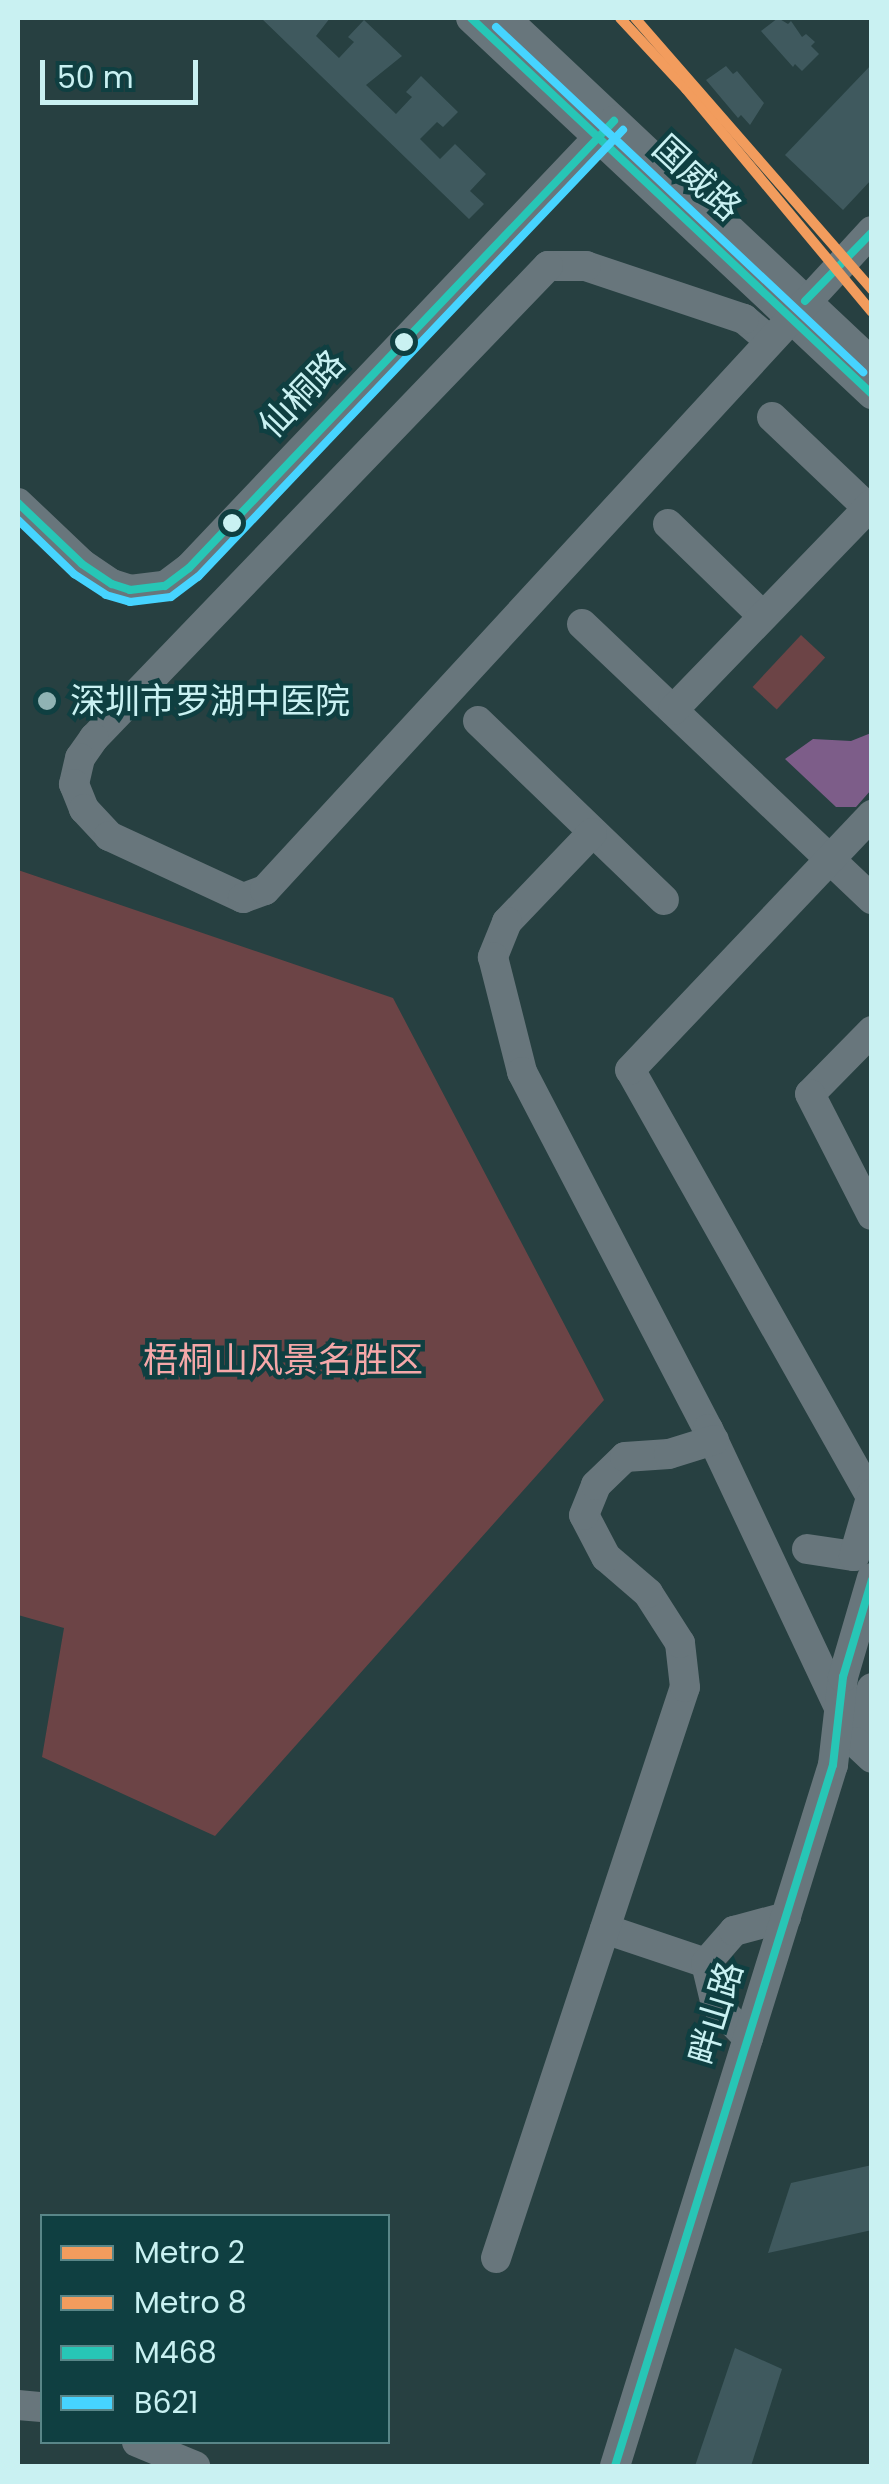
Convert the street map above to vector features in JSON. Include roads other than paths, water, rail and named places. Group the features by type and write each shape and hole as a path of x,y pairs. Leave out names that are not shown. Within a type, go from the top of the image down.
{"street":[{"name":"国威路","path":"472,18 606,129 798,309 872,394"},
{"name":"国威路","path":"505,18 606,129"},
{"name":"仙桐路","path":"18,502 82,564 112,584 130,590 165,586 190,568 606,129"},
{"path":"769,340 744,319 586,266 548,266 94,738 80,758 74,784 84,810 108,836 242,898 264,890 872,231"},
{"name":"国威路","path":"798,309 872,363"},
{"path":"673,710 870,508 772,417"},
{"path":"668,524 763,616"},
{"path":"582,624 872,900"},
{"path":"478,721 664,900"},
{"path":"807,1549 854,1556 871,1496 630,1070 872,815"},
{"path":"592,833 507,922 493,956 522,1072 714,1440 840,1710"},
{"path":"872,1031 810,1094 872,1215"},
{"path":"496,2258 685,1686 680,1643 648,1594 606,1558 584,1514 596,1485 625,1458 669,1454 714,1440"},
{"name":"畔山路","path":"615,2466 833,1765 849,1648 872,1578"},
{"path":"863,1750 872,1688"},
{"path":"706,1962 734,1932 786,1917"},
{"path":"605,1929 706,1962"},
{"path":"706,1962 716,2005 748,2038"},
{"path":"142,2444 195,2466"}],"metro line":[{"name":"2","path":"620,18 686,89 872,312"},
{"name":"8","path":"635,18 872,290"}],"place":[{"name":"深圳市罗湖中医院","path":"47,701"}],"park label":[{"name":"梧桐山风景名胜区","path":"283,1360"}]}
